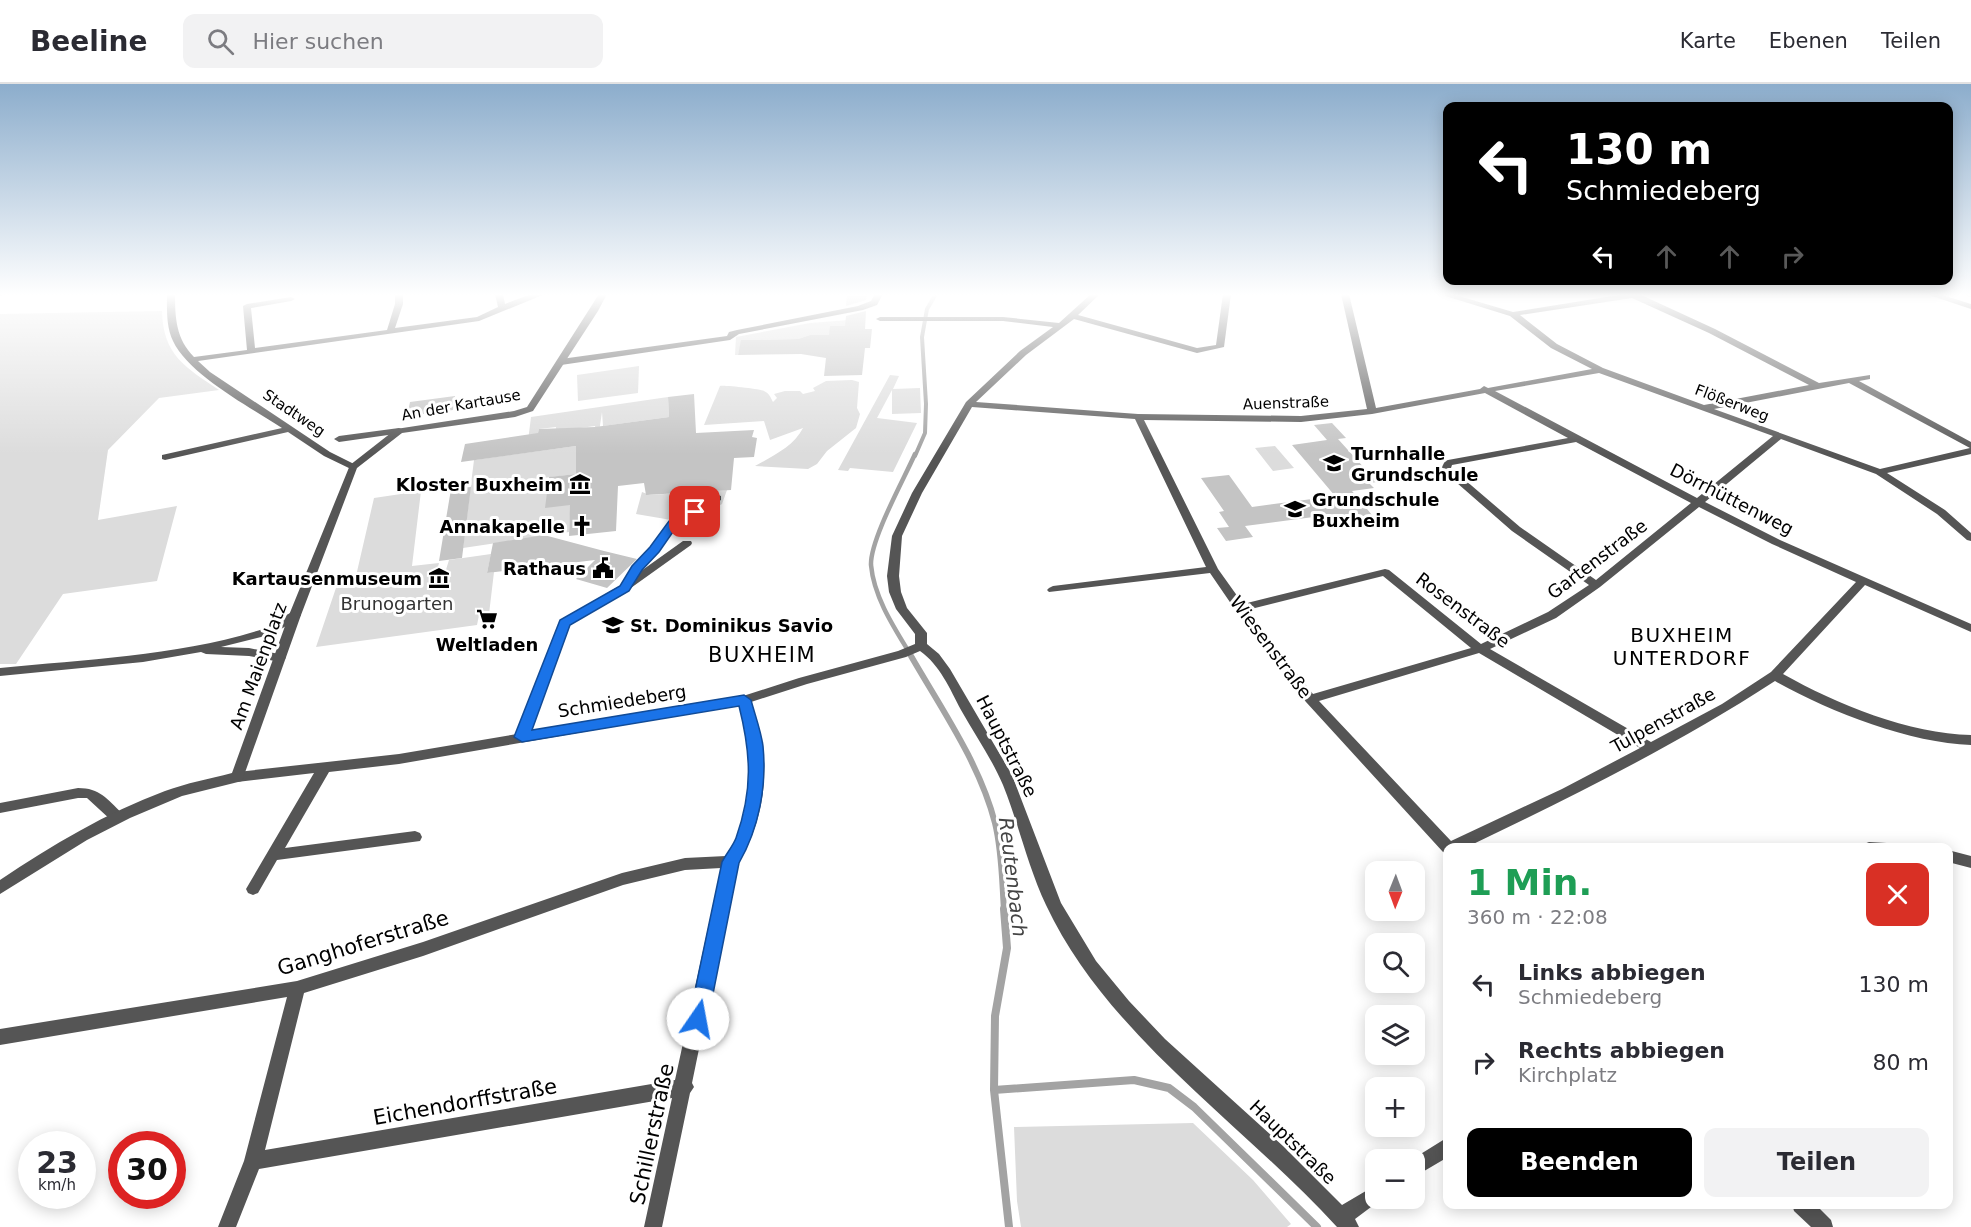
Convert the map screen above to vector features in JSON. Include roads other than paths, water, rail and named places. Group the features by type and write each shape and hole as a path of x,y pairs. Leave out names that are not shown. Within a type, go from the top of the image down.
{"street":[{"name":"Stadtweg","path":"180,347 207,374 327,454 353,467"},
{"path":"191,360 270,347"},
{"name":"An der Kartause","path":"353,467 399,430 515,414 530,409 570,347"},
{"path":"561,362 664,347"},
{"name":"Hauptstraße","path":"1030,347 969,404 917,493 894,547 895,592 902,609 921,633 921,646 930,652 946,672 1000,766 1010,786 1051,900 1079,949 1126,1011 1191,1075 1292,1166 1346,1222"},
{"path":"1184,347 1197,351 1218,347"},
{"path":"1357,347 1372,411"},
{"name":"Flößerweg","path":"1557,347 1600,370 1778,437 1879,472 1941,512 1971,538"},
{"path":"1743,347 1816,386"},
{"name":"Auenstraße","path":"969,404 1138,417 1301,419 1372,411 1484,389 1600,370"},
{"path":"1703,408 1867,377"},
{"path":"1850,380 1971,446"},
{"name":"Dörrhüttenweg","path":"1484,389 1699,503 1863,581 1971,628"},
{"name":"Wiesenstraße","path":"1138,417 1213,569 1240,608 1310,699 1444,843"},
{"path":"165,457 291,429"},
{"name":"Stadtweg","path":"339,439 399,430"},
{"name":"Gartenstraße","path":"1310,699 1480,649 1552,615 1596,585 1778,437"},
{"path":"1577,439 1448,463 1446,469 1516,529 1596,585"},
{"path":"1879,472 1971,451"},
{"name":"Am Maienplatz","path":"237,777 295,615 353,467"},
{"path":"624,588 637,568 673,524 717,498"},
{"path":"522,737 565,623 624,588 687,543"},
{"path":"1053,590 1213,569"},
{"name":"Rosenstraße","path":"1240,608 1385,572 1480,649 1651,748"},
{"name":"Tulpenstraße","path":"1460,843 1567,793 1726,706 1775,675 1863,581"},
{"path":"0,672 143,658 192,650 270,631 295,615"},
{"name":"Schmiedeberg","path":"0,888 41,860 117,817 171,795 237,777 399,759 744,700 902,654 921,646"},
{"path":"192,650 249,652 280,658"},
{"path":"1775,675 1807,692 1892,723 1947,740 1971,740"},
{"name":"Schillerstraße","path":"653,1227 685,1087 730,862 743,840 757,784 756,744 744,700"},
{"path":"253,890 324,768"},
{"path":"0,808 78,793 90,794 117,817"},
{"path":"273,855 415,837"},
{"path":"1953,857 1971,862"},
{"name":"Ganghoferstraße","path":"0,1037 297,988 386,962 632,876 685,864 730,862"},
{"path":"227,1227 253,1161 297,988"},
{"name":"Eichendorffstraße","path":"253,1161 685,1087"},
{"path":"1425,1161 1443,1149"},
{"path":"1346,1222 1365,1204"},
{"path":"1806,1209 1824,1227"}],"waterway":[{"name":"Reutenbach","path":"915,456 925,433 926,404 923,347"},
{"name":"Reutenbach","path":"912,657 881,601 871,565 872,554 882,525 915,454"},
{"name":"Reutenbach","path":"911,656 959,737 980,779 995,823 999,844 1004,910"},
{"name":"Reutenbach","path":"994,1090 995,1016 1007,948 1004,909"},
{"name":"Reutenbach","path":"994,1090 1134,1080 1169,1088 1194,1107 1317,1227"},
{"path":"994,1090 1009,1227"}],"place":[{"name":"Turnhalle Grundschule","path":"1334,463"},
{"name":"Kloster Buxheim","path":"580,484"},
{"name":"Grundschule Buxheim","path":"1295,509"},
{"name":"Annakapelle","path":"582,526"},
{"name":"Rathaus","path":"603,568"},
{"name":"Kartausenmuseum","path":"439,578"},
{"name":"Weltladen","path":"487,619"},
{"name":"St. Dominikus Savio","path":"613,625"}],"district":[{"name":"BUXHEIM UNTERDORF","path":"1682,646"},
{"name":"BUXHEIM","path":"762,655"}],"park label":[{"name":"Brunogarten","path":"397,603"}]}
